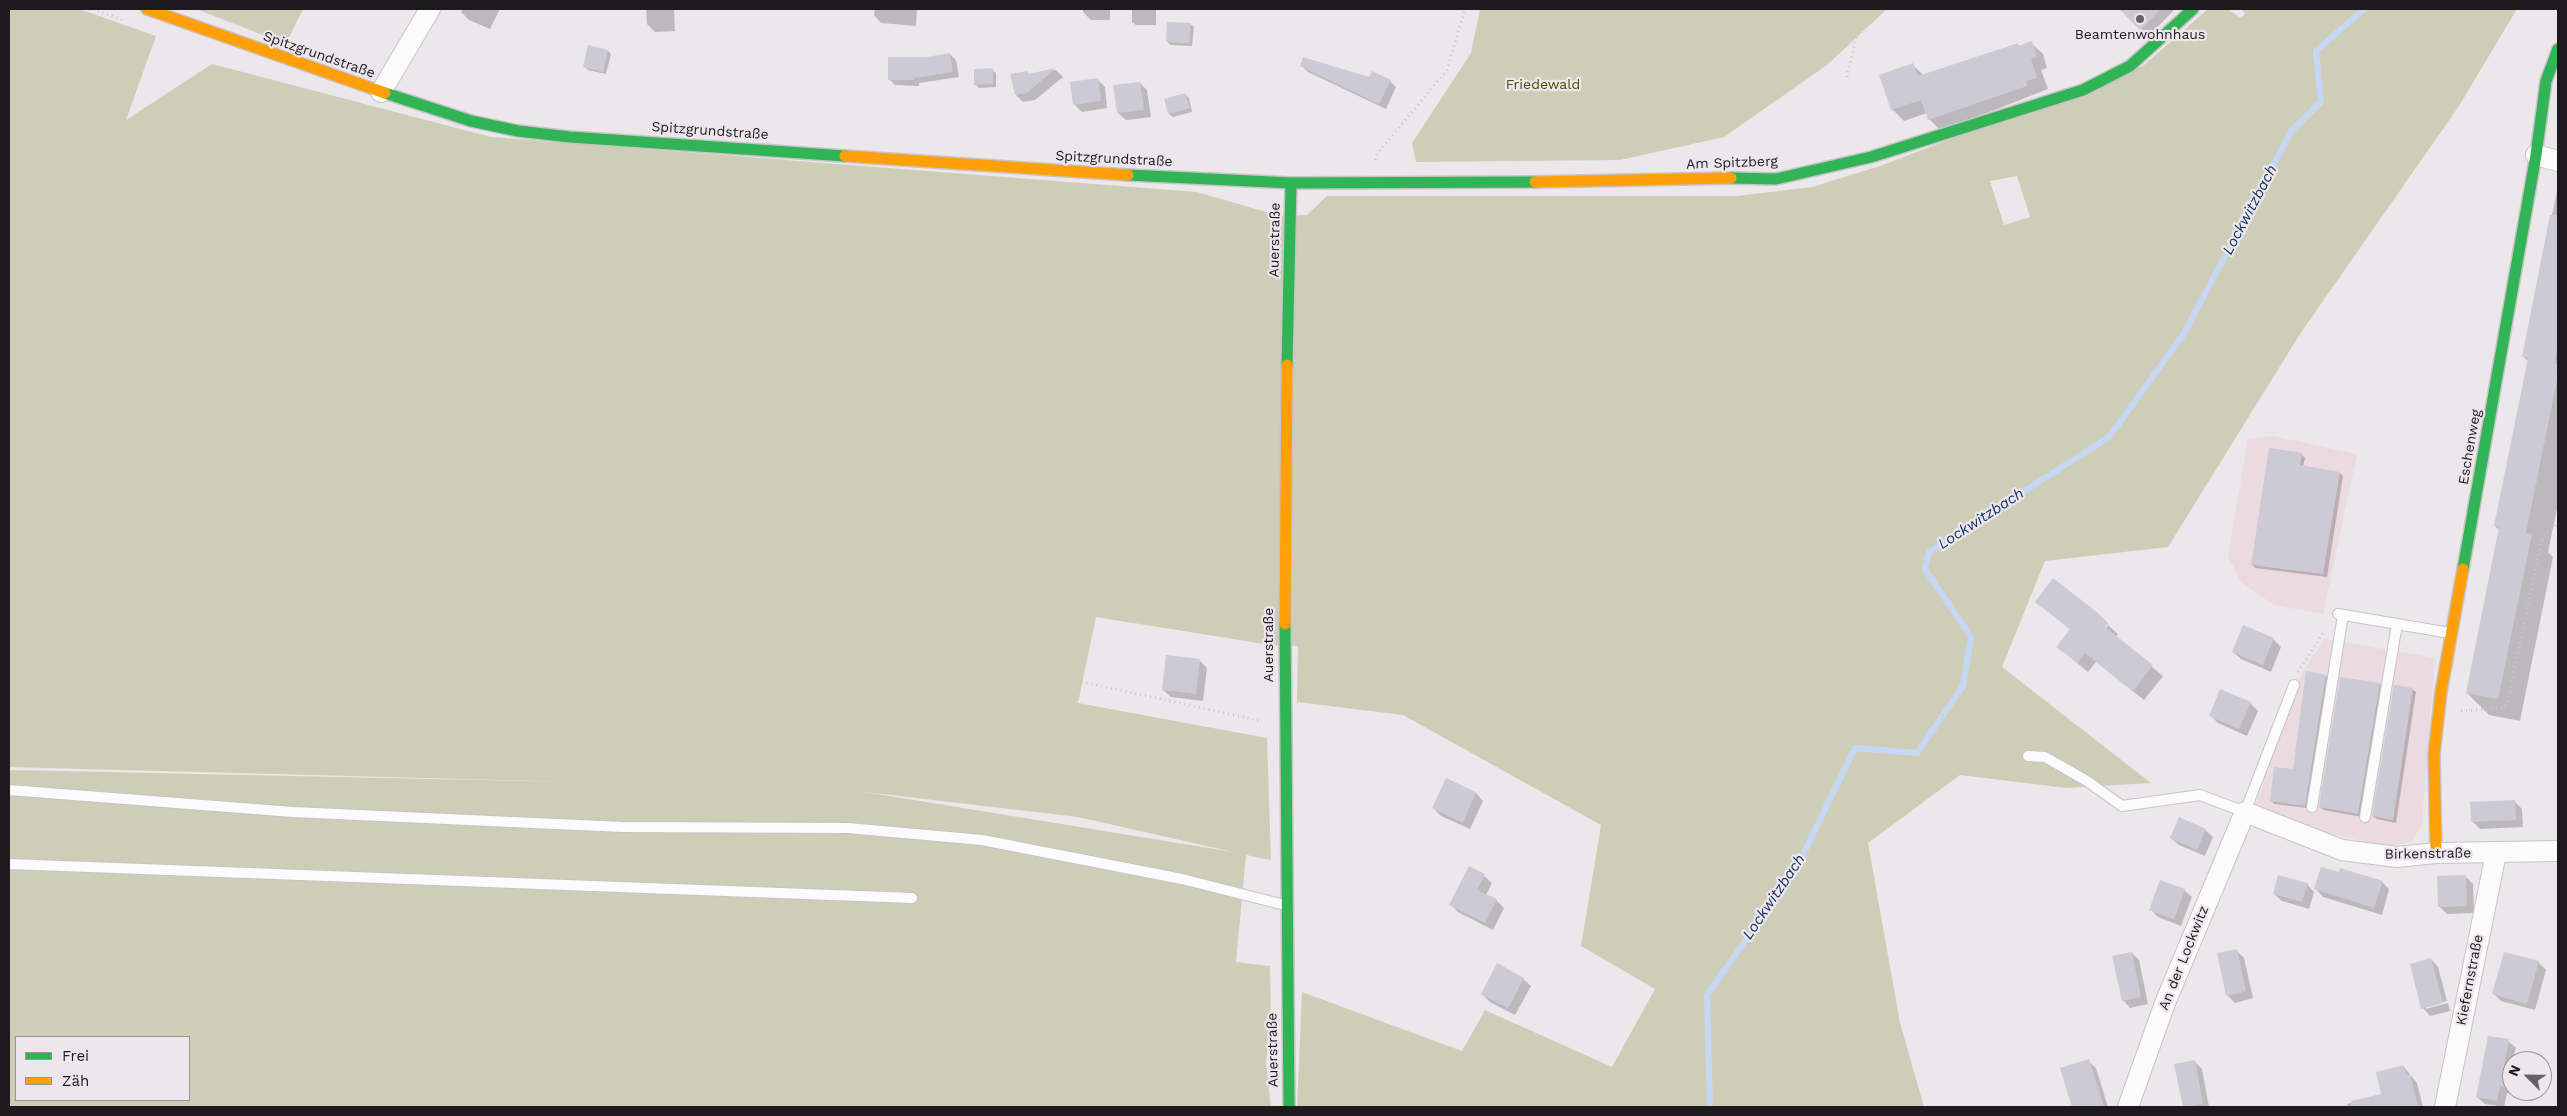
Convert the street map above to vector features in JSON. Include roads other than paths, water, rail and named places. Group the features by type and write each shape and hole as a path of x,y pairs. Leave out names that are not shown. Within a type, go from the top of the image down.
{"street":[{"name":"Spitzgrundstraße","path":"147,9 380,92 471,121 518,131 570,137 1088,173 1291,183"},
{"path":"380,92 430,9"},
{"name":"Am Spitzberg","path":"1291,183 1370,182 1432,184 1708,178 1776,179 1871,157 2083,90 2130,66 2193,9"},
{"name":"Eschenweg","path":"2436,853 2434,754 2439,711 2536,155 2546,81 2558,49"},
{"path":"2536,155 2558,161"},
{"name":"Auerstraße","path":"1288,1107 1284,544 1291,183"},
{"name":"Birkenstraße","path":"2245,812 2342,850 2397,857 2436,853 2558,851"},
{"name":"An der Lockwitz","path":"2128,1107 2165,1003 2245,812"},
{"name":"Kiefernstraße","path":"2445,1107 2496,853"}],"lane":[{"path":"178,20 185,9"},
{"path":"2312,807 2340,614 2451,634"},
{"path":"2365,817 2397,624"},
{"path":"2028,756 2045,757 2087,781 2122,806 2200,795 2245,812 2294,685"},
{"path":"9,790 293,812 622,827 848,828 962,838 1182,879 1286,906"},
{"path":"9,864 912,898"}],"waterway":[{"name":"Lockwitzbach","path":"1710,1107 1707,995 1796,869 1855,748 1917,753 1963,686 1971,637 1925,569 1929,552 2109,437 2183,335 2292,130 2321,102 2316,51 2364,9"}],"place":[{"name":"Beamtenwohnhaus","path":"2140,19"}],"park label":[{"name":"Friedewald","path":"1543,85"}]}
